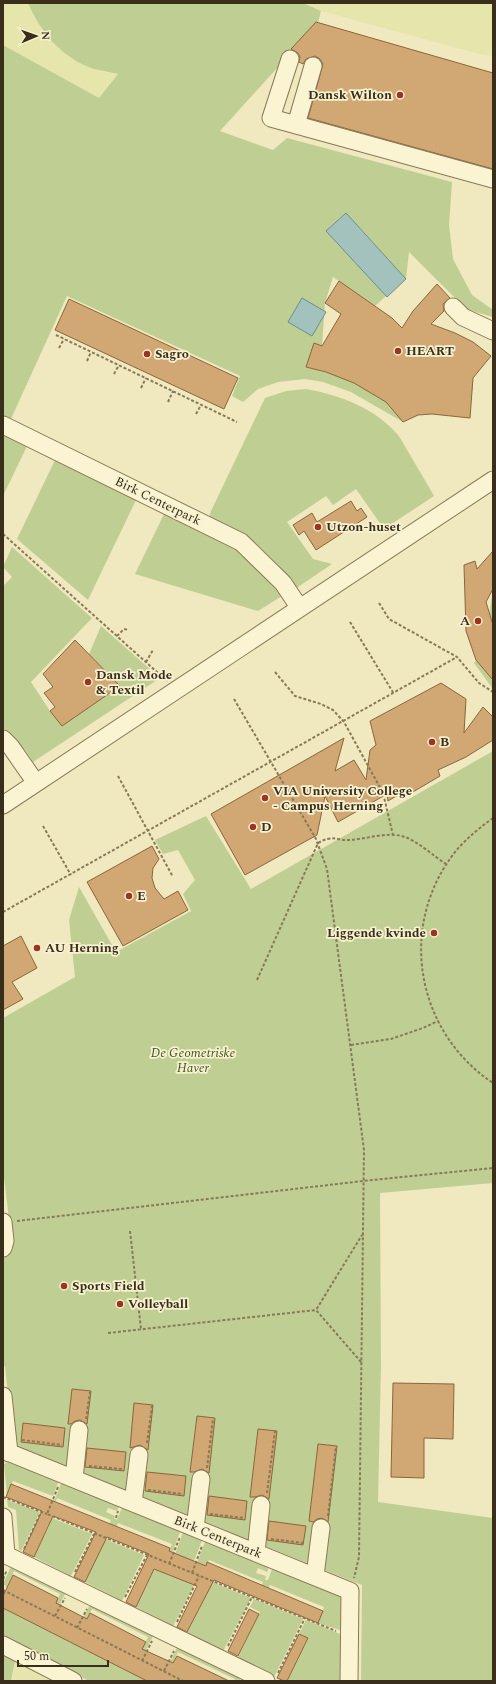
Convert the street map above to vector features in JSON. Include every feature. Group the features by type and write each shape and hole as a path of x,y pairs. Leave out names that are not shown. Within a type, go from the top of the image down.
{"street":[{"path":"302,63 288,123 493,179"},
{"path":"453,307 463,317 493,331"},
{"name":"Birk Centerpark","path":"3,425 241,542 283,583 297,604"},
{"path":"3,792 33,779 447,505 493,470"},
{"path":"447,505 493,480"},
{"path":"3,805 33,779 169,683 297,604"},
{"path":"3,739 11,747 33,779"},
{"path":"3,1222 3,1248"},
{"path":"3,1396 6,1451"},
{"path":"68,1477 79,1430"},
{"name":"Birk Centerpark","path":"6,1451 350,1591"},
{"path":"133,1503 139,1455"},
{"path":"196,1528 201,1479"},
{"path":"256,1552 264,1502"},
{"path":"3,1517 6,1555 221,1659 272,1678"},
{"path":"315,1576 324,1522"},
{"path":"349,1681 350,1591"},
{"path":"3,1645 73,1681"}],"path":[{"path":"56,335 237,422"},
{"path":"59,348 64,338"},
{"path":"87,362 91,352"},
{"path":"114,374 119,365"},
{"path":"141,388 146,378"},
{"path":"168,402 173,391"},
{"path":"196,414 201,405"},
{"path":"3,534 169,683"},
{"path":"378,604 390,619 457,657 479,683 493,692"},
{"path":"350,622 394,694"},
{"path":"117,636 124,629 129,630"},
{"path":"146,662 153,650"},
{"path":"3,912 72,875 457,657"},
{"path":"275,672 295,696 321,704 333,710 344,722 383,793 393,835"},
{"path":"234,700 318,843 328,869 351,1045 364,1150 359,1557 350,1591"},
{"path":"118,776 172,877"},
{"path":"493,818 474,832 455,852 440,875 429,900 422,927 421,948 424,982 432,1008 444,1033 460,1056 480,1074 493,1083"},
{"path":"43,826 72,875"},
{"path":"257,980 318,843 330,838 348,840 393,835 412,840 447,865"},
{"path":"351,1045 391,1039 438,1021"},
{"path":"3,1222 363,1181 493,1168"},
{"path":"130,1231 141,1329"},
{"path":"316,1310 363,1234"},
{"path":"108,1332 316,1310"},
{"path":"316,1310 361,1362"},
{"path":"264,1502 275,1431"},
{"path":"21,1440 62,1445"},
{"path":"324,1522 336,1446"},
{"path":"88,1466 124,1470"},
{"path":"47,1514 68,1477"},
{"path":"148,1490 183,1494"},
{"path":"3,1497 350,1636"},
{"path":"18,1561 41,1512"},
{"path":"208,1514 244,1518"},
{"path":"169,1564 196,1528"},
{"path":"192,1573 196,1528"},
{"path":"55,1616 94,1534"},
{"path":"269,1539 303,1543"},
{"path":"119,1610 147,1555"},
{"path":"142,1660 169,1634 199,1576"},
{"path":"3,1590 183,1681"},
{"path":"77,1628 92,1597"},
{"path":"221,1659 252,1597"},
{"path":"272,1678 305,1618"},
{"path":"164,1672 169,1634"}],"green space":[{"path":"3,3 28,3 42,30 58,48 70,57 87,66 104,72 118,74 99,98 3,45"},
{"path":"28,3 303,3 321,11 318,23 220,131 273,150 287,138 452,182 449,225 453,259 472,295 493,310 493,317 466,309 409,252 406,279 346,213 327,231 386,296 375,306 333,277 325,303 322,346 314,344 306,367 326,372 367,389 388,403 403,422 351,392 323,382 305,379 278,382 258,389 243,402 232,396 240,376 67,296 10,421 3,418 3,45 99,98 118,74 94,69 62,51 46,34"},
{"path":"303,3 493,3 493,56 479,54 321,11"},
{"path":"306,389 344,399 379,417 401,439 434,496 384,529 356,489 333,505 326,496 287,522 313,559 332,564 295,589 209,518 265,398 286,391"},
{"path":"3,432 28,444 3,496"},
{"path":"56,458 137,498 88,600 17,539"},
{"path":"165,512 238,548 276,586 282,596 258,611 135,574"},
{"path":"12,547 92,618 31,682 50,711 120,686 89,654 101,626 160,678 33,762 26,751 3,728 3,586 12,577 3,567"},
{"path":"493,589 493,625 489,616"},
{"path":"476,660 493,679 493,689 474,663"},
{"name":"De Geometriske Haver","path":"493,751 493,1183 380,1193 381,1364 378,1502 493,1518 493,1681 361,1681 362,1585 13,1445 5,1366 3,1366 3,1248 11,1236 3,1169 3,1018 75,977 69,920 79,887 116,952 191,911 183,894 195,880 178,850 163,854 155,840 206,816 251,889"},
{"path":"10,1461 59,1480 53,1496 13,1481 7,1495 4,1464"},
{"path":"62,1481 120,1504 117,1511 108,1508 106,1512 115,1516 114,1518 117,1520 123,1505 181,1529 169,1562 165,1561 172,1544 118,1523 111,1539 105,1536 111,1520 57,1498 51,1515 49,1514"},
{"path":"7,1500 40,1512 21,1551 19,1550 16,1510 8,1507"},
{"path":"42,1514 92,1534 68,1582 67,1574 34,1557 49,1526"},
{"path":"184,1530 203,1538 194,1561 175,1554"},
{"path":"95,1535 144,1555 119,1607 115,1606 115,1597 85,1582 101,1549"},
{"path":"206,1539 270,1565 267,1572 258,1568 256,1573 266,1576 265,1580 268,1580 273,1566 340,1595 344,1599 346,1632 318,1623 324,1607 270,1585 264,1600 257,1597 263,1582 209,1560 202,1575 194,1571"},
{"path":"148,1557 198,1577 170,1632 167,1631 166,1622 136,1607 152,1574 142,1569"},
{"path":"13,1562 68,1588 57,1610 53,1609 60,1594 14,1571 7,1587 3,1584"},
{"path":"202,1578 251,1598 220,1657 217,1656 217,1647 187,1633 207,1593"},
{"path":"254,1599 303,1619 272,1681 268,1681 268,1672 238,1658 260,1612 250,1607"},
{"path":"92,1601 155,1632 144,1654 140,1653 148,1637 92,1609 84,1624 81,1622"},
{"path":"3,1608 129,1672 134,1662 136,1675 147,1681 89,1681 3,1637"},
{"path":"306,1620 345,1636 344,1681 287,1681 308,1639 299,1634"},
{"path":"179,1644 242,1675 239,1681 234,1681 235,1679 178,1652 171,1667 168,1666"},
{"path":"3,1655 15,1661 11,1681 3,1681"},
{"path":"15,1661 56,1681 12,1681"}],"water":[{"path":"346,213 406,279 387,297 326,231"},
{"path":"302,298 326,312 312,336 288,322"}],"building":[{"name":"Dansk Wilton","path":"316,22 493,73 493,169 308,118 323,64 320,59 315,56 306,59 303,64 299,62 300,57 298,53 291,49"},
{"name":"HEART","path":"339,281 392,318 402,328 413,311 437,284 450,298 443,304 444,311 431,324 473,342 491,356 473,378 470,418 432,414 418,415 403,422 386,402 354,383 326,372 306,367 314,343 322,346 341,314 325,303"},
{"name":"Sagro","path":"69,299 238,378 224,409 55,330"},
{"name":"Utzon-huset","path":"351,501 357,511 361,508 367,517 316,550 304,531 299,535 293,525 312,513 317,522"},
{"name":"A","path":"493,551 493,589 486,602 493,625 493,680 476,660 466,631 464,565 475,561 477,569"},
{"name":"Dansk Mode & Textil","path":"75,640 120,686 62,726 50,711 55,707 44,693 53,687 43,674"},
{"path":"441,683 466,699 464,733 483,707 493,717 493,740 466,757 438,770 440,776 406,796 403,792 388,801 387,794 338,822 325,796 317,835 245,875 211,814 344,738 335,771 354,760 366,780 370,750 376,745 370,721"},
{"name":"E","path":"152,846 159,859 153,868 152,878 155,888 164,899 178,891 188,910 123,946 87,882"},
{"path":"21,936 37,968 12,982 23,999 3,1010 3,946"},
{"path":"393,1383 454,1384 453,1439 424,1438 424,1478 391,1477"},
{"path":"72,1389 91,1391 87,1424 80,1420 68,1424"},
{"path":"134,1403 153,1405 148,1450 140,1445 130,1448"},
{"path":"197,1416 215,1418 209,1473 202,1469 190,1472"},
{"path":"23,1423 65,1428 63,1447 21,1442"},
{"path":"258,1429 277,1431 269,1499 262,1495 250,1497"},
{"path":"318,1444 337,1446 328,1522 322,1518 313,1522 309,1521"},
{"path":"87,1448 126,1452 124,1471 85,1467"},
{"path":"147,1472 186,1476 184,1496 145,1491"},
{"path":"11,1484 170,1548 169,1551 206,1566 207,1562 323,1611 318,1623 214,1580 187,1632 177,1627 197,1586 154,1569 136,1607 126,1602 149,1554 107,1537 85,1582 74,1577 96,1532 53,1516 34,1557 23,1552 42,1511 6,1497"},
{"path":"209,1496 247,1501 245,1520 207,1515"},
{"path":"269,1521 306,1526 303,1545 267,1540"},
{"path":"13,1575 58,1598 56,1603 87,1619 90,1613 146,1642 142,1649 173,1663 177,1656 229,1681 147,1681 3,1608 3,1596"},
{"path":"249,1609 259,1614 238,1656 228,1651"},
{"path":"299,1634 308,1638 287,1681 284,1681 277,1678"}],"place":[{"name":"Dansk Wilton","path":"400,95"},
{"name":"HEART","path":"398,351"},
{"name":"Sagro","path":"147,354"},
{"name":"Utzon-huset","path":"318,527"},
{"name":"A","path":"478,621"},
{"name":"Dansk Mode & Textil","path":"88,682"},
{"name":"B","path":"432,742"},
{"name":"VIA University College - Campus Herning","path":"265,798"},
{"name":"D","path":"253,827"},
{"name":"E","path":"129,896"},
{"name":"Liggende kvinde","path":"434,933"},
{"name":"AU Herning","path":"37,948"},
{"name":"Sports Field","path":"64,1286"},
{"name":"Volleyball","path":"120,1304"}]}
